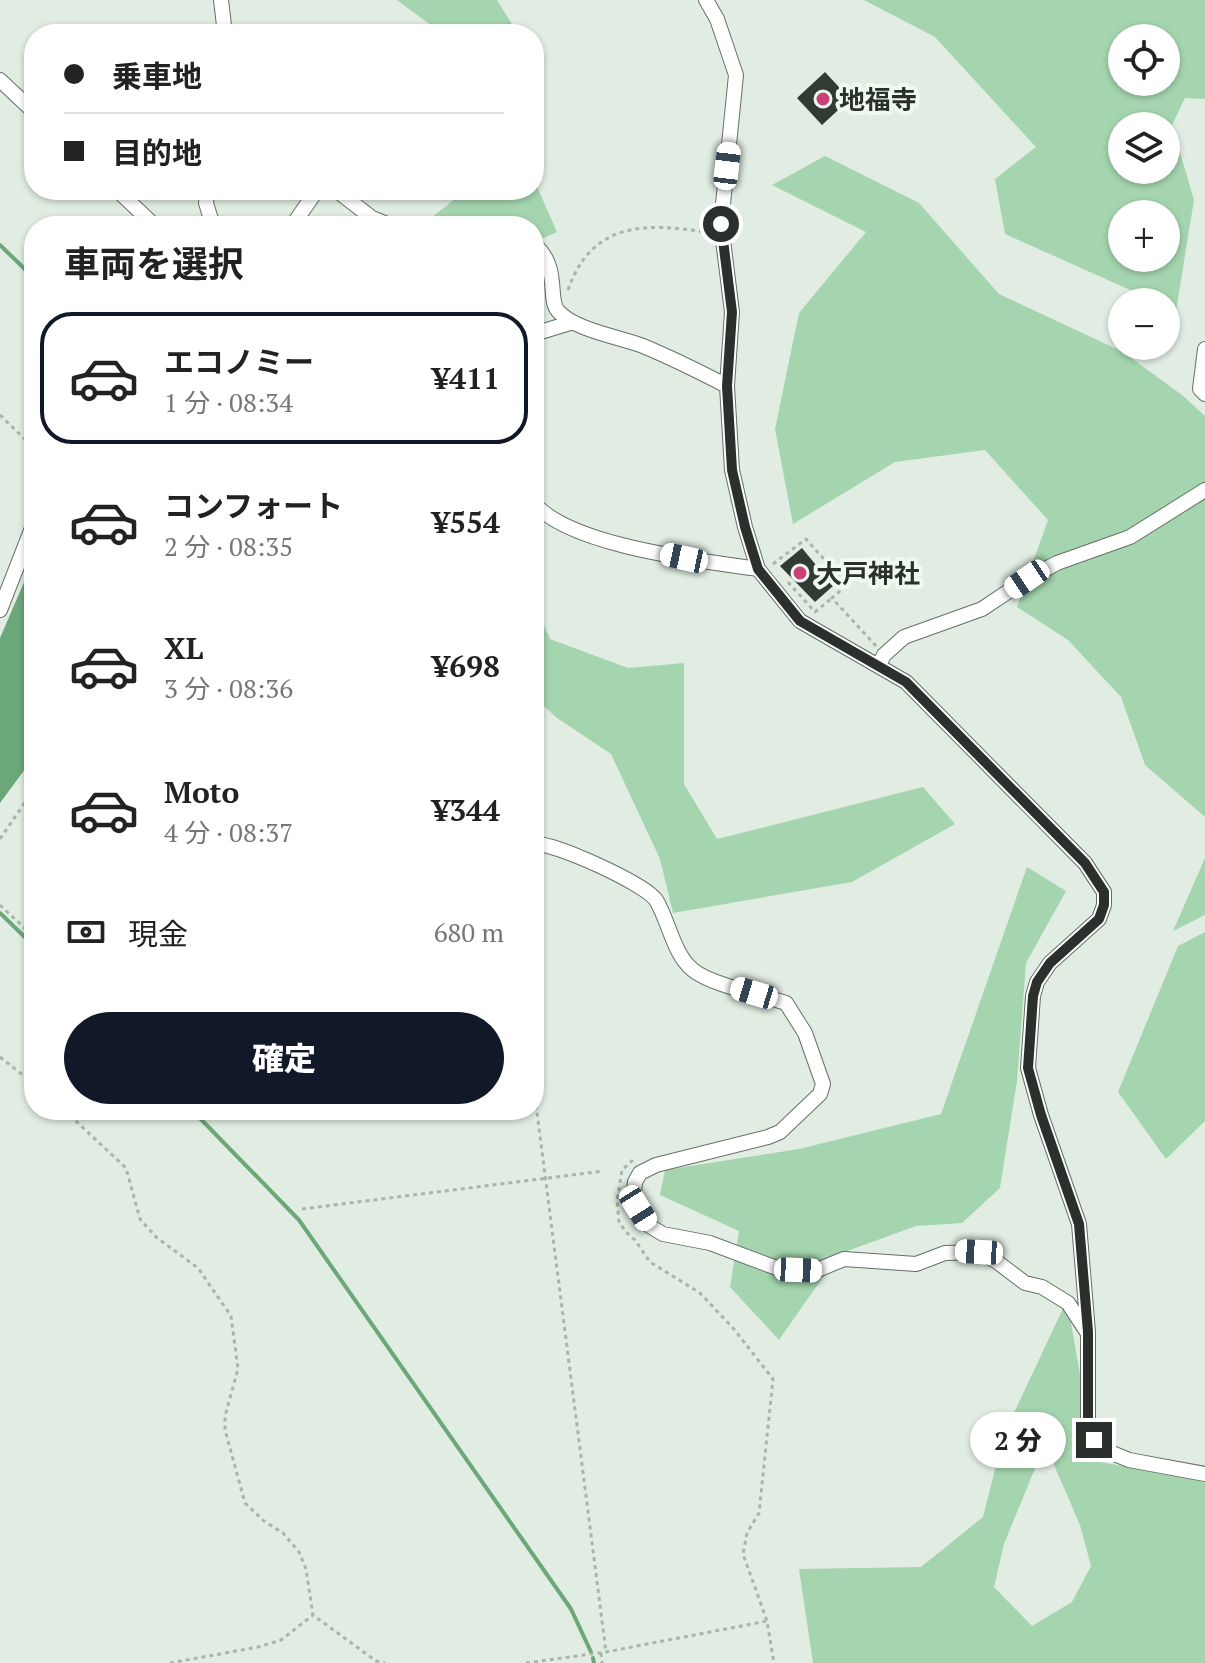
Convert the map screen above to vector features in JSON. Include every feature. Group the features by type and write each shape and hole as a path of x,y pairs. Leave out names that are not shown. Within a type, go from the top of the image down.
{"street":[{"path":"221,0 224,24"},
{"path":"706,0 717,19 736,75 721,237 732,312 727,386 732,470 758,569 800,621 881,660 906,682 1085,863 1104,892 1099,919 1050,963 1037,982 1033,996 1028,1068 1079,1224 1088,1332 1087,1409 1094,1440 1112,1453 1129,1460 1205,1474"},
{"path":"0,80 24,103"},
{"path":"128,200 144,216"},
{"path":"349,200 369,216"},
{"path":"544,257 553,275 554,307 567,318 643,346 727,386"},
{"path":"544,329 567,318"},
{"path":"1205,349 1200,389 1205,394"},
{"path":"881,660 904,637 982,609 1057,563 1130,537 1205,490"},
{"path":"544,511 560,523 604,539 684,558 758,569"},
{"path":"0,610 24,549"},
{"path":"544,846 583,858 655,898 693,970 709,979 786,1003 805,1033 823,1084 820,1094 780,1132 722,1150 656,1165 640,1173 634,1192 638,1208 648,1225 663,1234 710,1243 782,1270 815,1271 844,1259 916,1264 945,1253 979,1252 1025,1283 1042,1287 1068,1303 1088,1332"}],"path":[{"path":"567,318 580,262 593,246 619,233 644,228 721,237"},
{"path":"0,415 24,438"},
{"path":"779,571 773,565 806,539 847,585 815,612 785,578"},
{"path":"832,598 881,660"},
{"path":"0,839 24,804"},
{"path":"0,905 24,928"},
{"path":"0,1057 24,1076"},
{"path":"75,1120 126,1168 140,1219 156,1237 198,1268 231,1316 238,1369 225,1416 225,1430 245,1503 283,1533 299,1552 306,1569 313,1615 376,1661 385,1663"},
{"path":"538,1120 604,1652 602,1663"},
{"path":"656,1165 648,1157 636,1158 622,1170 617,1201 619,1222 650,1262 700,1293 733,1328 773,1379 759,1513 747,1533 743,1554 767,1621 774,1663"},
{"path":"302,1209 603,1171"},
{"path":"170,1663 281,1640 313,1615"},
{"path":"526,1663 604,1652 767,1621"}],"shaded area":[{"path":"397,0 497,0 512,24 429,24"},
{"path":"864,0 1205,0 1205,99 1185,98 1178,112 1108,112 1108,184 1180,184 1180,152 1194,200 1180,288 1126,288 1005,234 995,179 1036,147 935,37"},
{"path":"825,156 919,203 999,294 1108,345 1108,360 1134,360 1205,416 1205,817 1145,765 1121,697 1068,640 1017,607 1048,520 985,450 895,462 793,524 775,429 799,313 866,232 772,185"},
{"path":"454,200 543,200 557,232 544,238 544,216 434,216"},
{"path":"24,582 24,771 0,803 0,638"},
{"path":"544,626 550,639 628,668 684,663 684,784 717,839 923,787 955,824 852,882 673,913 660,859 611,754 544,706"},
{"path":"1205,858 1205,915 1173,931"},
{"path":"1027,867 1066,891 1026,963 1017,1081 1000,1188 962,1223 916,1226 839,1254 779,1340 730,1287 739,1231 660,1195 665,1170 799,1149 941,1114"},
{"path":"1205,932 1205,1121 1166,1159 1118,1092 1178,946"},
{"path":"1067,1300 1095,1461 1205,1481 1205,1663 813,1663 799,1569 921,1567 983,1517 1004,1434","holes":["1045,1444 1080,1525 1091,1566 1072,1602 1032,1626 994,1587 1004,1544"]}],"building":[{"name":"地福寺","path":"825,72 850,99 822,125 797,98"},
{"name":"大戸神社","path":"802,548 833,586 815,602 780,566"}],"waterway":[{"path":"0,245 24,268"},
{"path":"0,913 24,936"},
{"path":"202,1120 299,1220 571,1609 591,1652"},
{"path":"593,1658 594,1663"}],"place":[{"name":"地福寺","path":"823,99"},
{"name":"大戸神社","path":"800,573"}],"route":[{"path":"721,224 732,312 727,386 732,470 758,569 800,621 906,682 1085,863 1104,892 1099,919 1050,963 1037,982 1033,996 1028,1068 1079,1224 1088,1332 1086,1398 1094,1440"}]}
